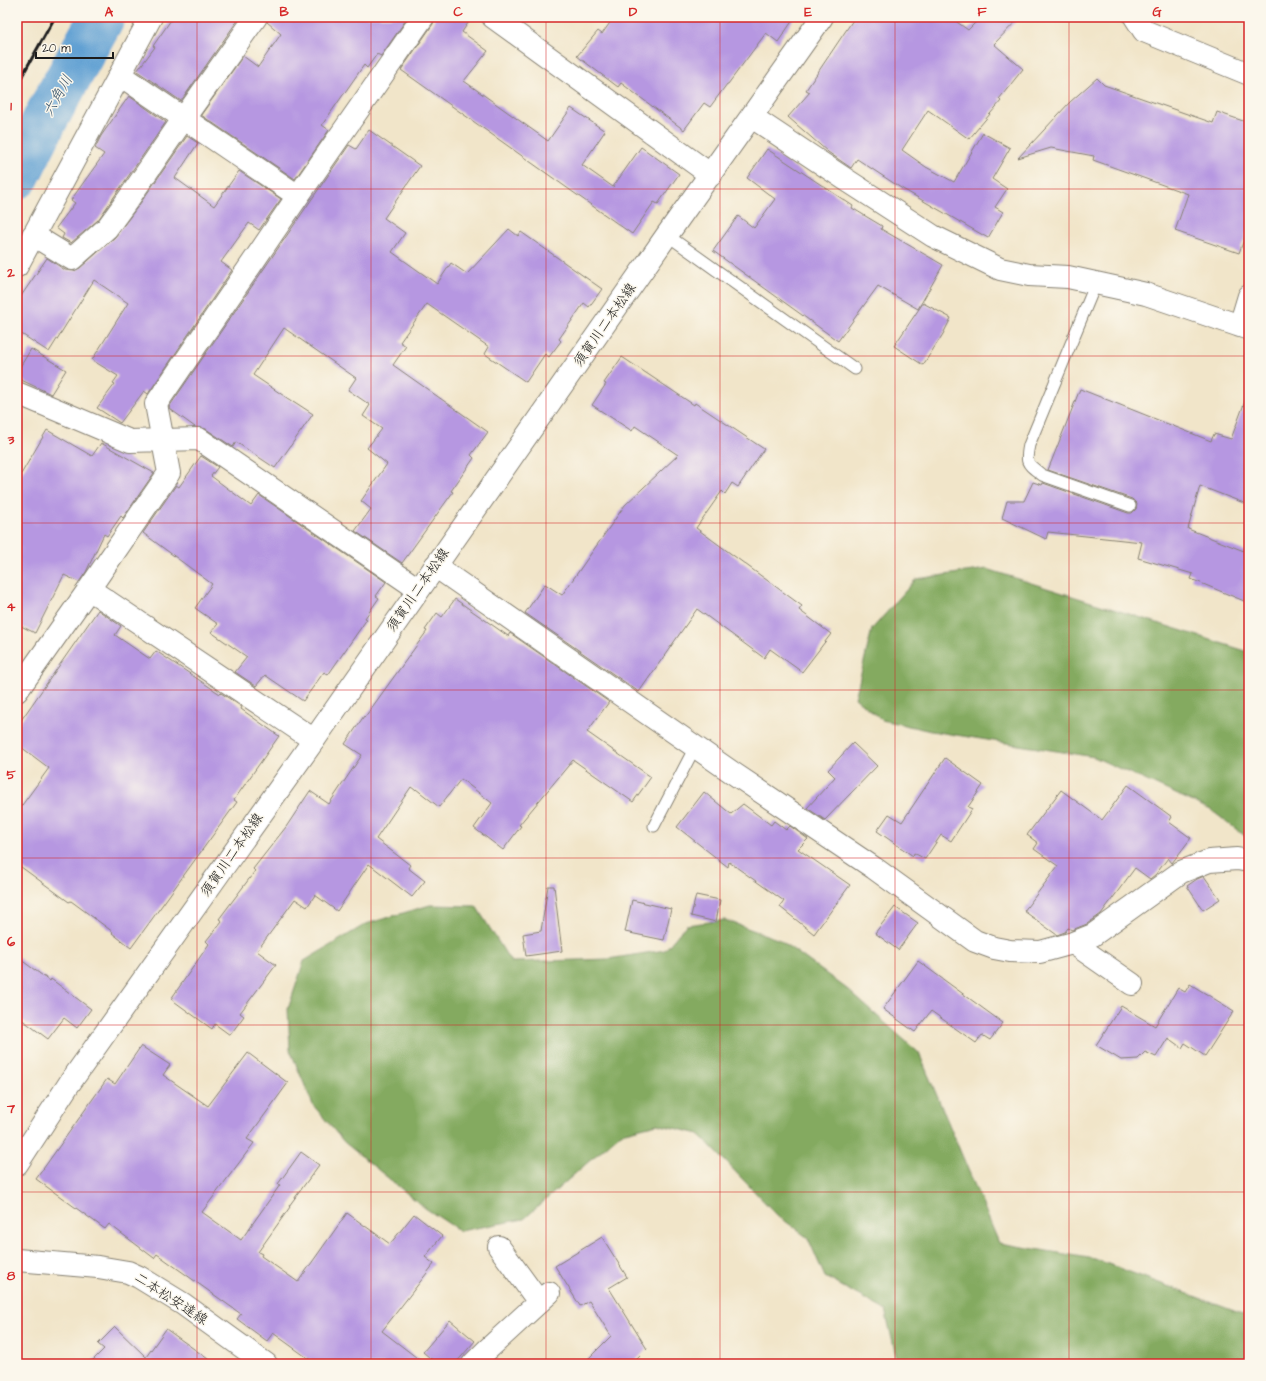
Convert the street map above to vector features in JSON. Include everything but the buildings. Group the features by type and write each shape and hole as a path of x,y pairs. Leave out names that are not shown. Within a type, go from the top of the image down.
{"street":[{"path":"17,266 151,17"},
{"path":"33,235 72,259 107,228 256,17"},
{"path":"17,691 169,473 156,404 298,196 423,17"},
{"path":"493,17 710,175"},
{"name":"須賀川二本松線","path":"17,1164 69,1084 314,740 667,235 822,17"},
{"path":"1135,17 1144,31 1249,74"},
{"path":"120,75 298,196"},
{"path":"752,117 933,236 1000,269 1028,274 1068,277 1146,294 1244,327 1249,296"},
{"path":"17,393 130,441 199,439 418,590"},
{"path":"435,566 695,747 874,868 975,941 994,948 1010,951 1040,952 1073,943 1093,935 1181,872 1210,861 1237,859 1249,860"},
{"path":"89,589 314,740"},
{"path":"1073,943 1132,984"},
{"path":"473,1364 544,1297 499,1247"},
{"name":"二本松安達線","path":"17,1260 98,1267 128,1272 139,1277 182,1304 266,1364"}],"lane":[{"path":"667,235 856,369"},
{"path":"1096,283 1029,445 1026,459 1030,466 1042,475 1130,506"},
{"path":"654,826 695,747"}],"green space":[{"path":"987,569 1249,652 1249,839 1211,810 1094,757 931,731 882,720 855,698 872,629 916,579"},
{"path":"430,905 476,906 511,962 608,959 665,950 686,925 725,920 780,940 847,989 919,1053 999,1243 1095,1259 1245,1315 1249,1315 1249,1364 898,1364 885,1310 825,1277 808,1238 777,1215 699,1134 657,1124 621,1133 524,1219 460,1231 425,1208 344,1142 313,1105 290,1050 288,1009 304,961 366,924"}],"waterway":[{"name":"六角川","path":"17,176 47,116 102,17"}],"railway":[{"path":"17,85 55,17"}]}
